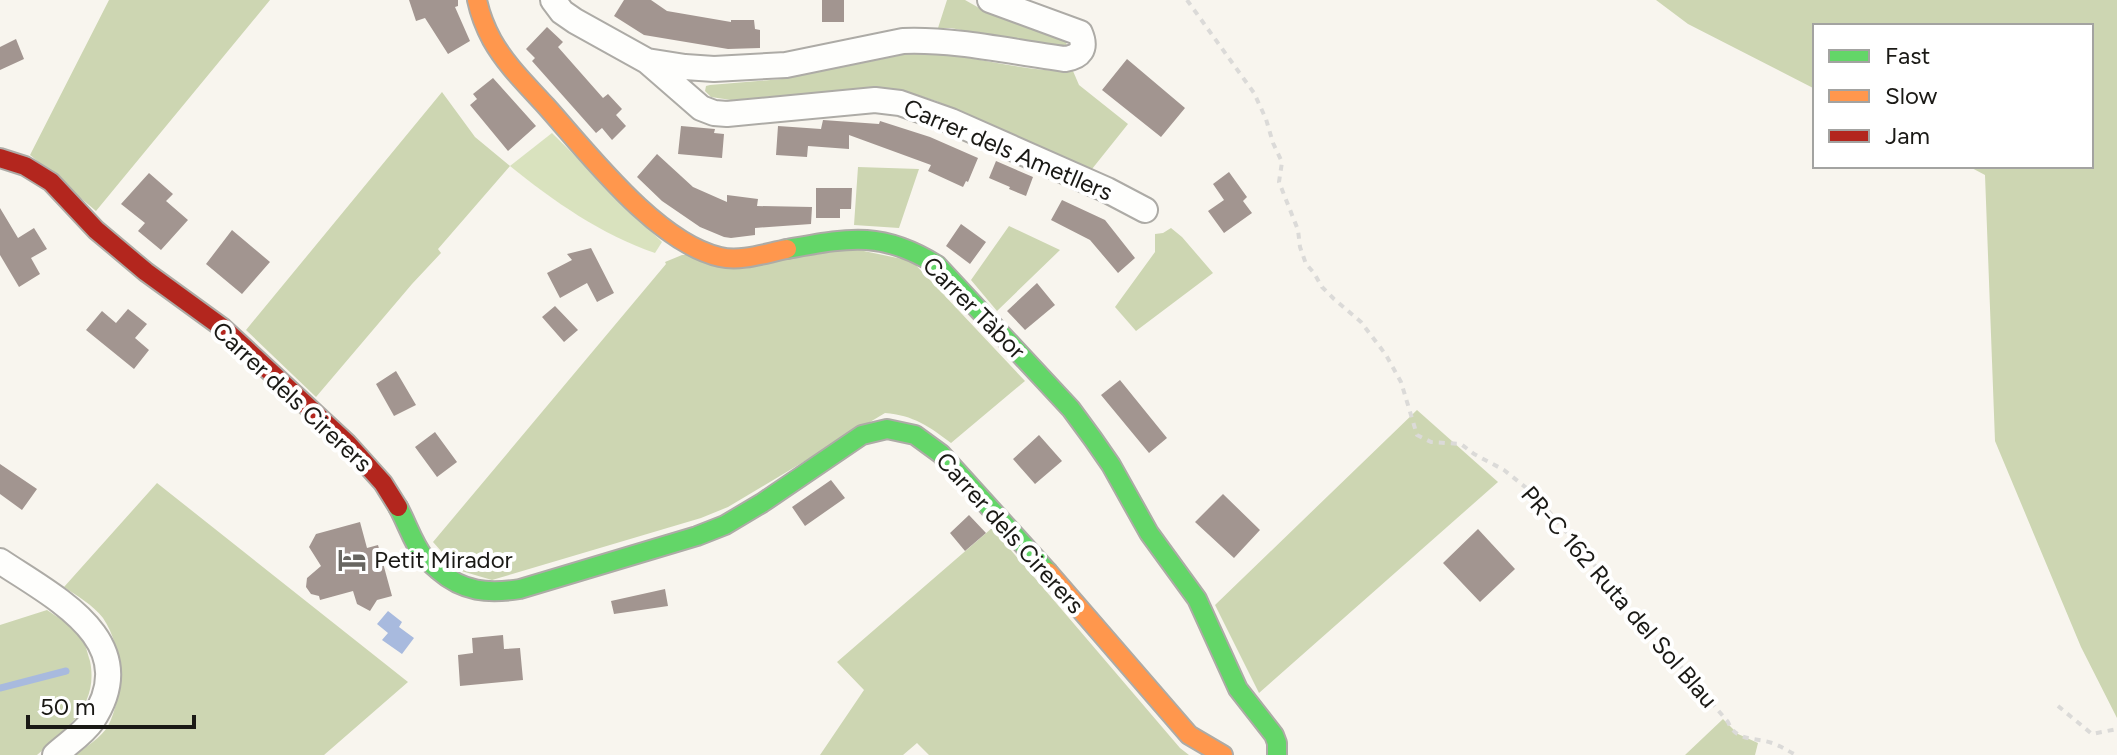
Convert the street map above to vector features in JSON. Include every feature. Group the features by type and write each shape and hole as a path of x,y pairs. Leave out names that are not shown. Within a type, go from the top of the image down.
{"street":[{"name":"Carrer Tàbor","path":"477,0 481,19 507,62 612,180 665,229 683,241 719,257 734,258 818,242 869,238 912,248 937,265 1071,409 1093,439 1149,533 1197,599 1238,689 1274,735 1277,755"},
{"path":"553,0 562,12 575,21 647,61 714,69 786,65 903,41 979,47 1065,59 1075,58 1080,52 1083,40 1080,33 990,0"},
{"name":"Carrer dels Ametllers","path":"647,61 701,108 714,113 875,100 900,103 951,121 1145,210"},
{"name":"Carrer dels Cirerers","path":"0,158 25,166 51,182 96,230 243,345 347,443 383,483 424,557 463,587 480,592 520,589 697,536 725,525 762,503 862,435 887,429 915,435 941,454 1189,735 1223,755"},
{"path":"0,561 91,628 101,642 106,658 106,690 101,705 90,723 55,755"}],"path":[{"name":"PR-C 162 Ruta del Sol Blau","path":"1187,0 1254,93 1266,119 1282,162 1279,182 1298,230 1306,264 1334,299 1361,322 1386,355 1401,382 1417,435 1431,442 1461,444 1504,470 1534,494 1733,731 1742,737 1775,744 1796,755"},
{"path":"2058,706 2092,734 2117,729"}],"green space":[{"path":"109,0 270,0 96,211 30,155"},
{"path":"947,0 965,0 988,13 1066,42 1067,46 1032,44 938,28"},
{"path":"1656,0 2117,0 2117,718 2081,647 1995,441 1985,175 1972,168 2093,168 2093,24 1813,24 1813,88 1688,24"},
{"path":"917,52 1034,69 1073,71 1079,85 1128,124 1092,169 936,101 902,90 860,89 731,100 711,97 705,91 706,86 710,85 782,79"},
{"path":"442,92 475,137 510,166 438,249 441,253 316,397 246,330"},
{"path":"552,133 662,242 655,253 616,237 579,216 510,166"},
{"path":"858,167 919,169 899,228 854,225"},
{"path":"1009,226 1060,250 997,311 971,280"},
{"path":"1171,228 1213,273 1136,331 1115,307 1155,252 1155,234"},
{"path":"859,250 912,261 1025,381 951,443 921,423 885,413 728,507 701,518 492,580 458,570 433,542 665,262 682,255"},
{"path":"1417,410 1498,482 1259,693 1215,605"},
{"path":"157,483 408,682 324,755 76,755 108,726 117,700 118,657 103,618 64,587"},
{"path":"992,528 1189,755 929,755 917,743 903,755 820,755 864,690 837,662"},
{"path":"47,610 78,632 82,639 90,661 90,691 78,715 37,755 0,755 0,625"},
{"path":"1723,719 1738,734 1758,743 1755,755 1685,755"}],"water":[{"path":"388,611 402,622 399,627 414,638 402,654 382,640 388,633 377,624"}],"building":[{"path":"409,0 458,0 455,7 470,41 448,54 425,18 416,21"},
{"path":"624,0 651,0 667,11 731,22 754,20 755,29 760,30 760,48 728,49 644,35 614,16"},
{"path":"822,0 844,0 844,22 822,22"},
{"path":"547,27 563,42 558,47 603,98 608,94 622,109 616,115 626,126 612,140 602,128 596,133 532,61 535,58 526,49"},
{"path":"16,39 24,59 0,70 0,47"},
{"path":"1127,59 1185,108 1161,137 1102,90"},
{"path":"493,78 536,126 508,151 470,105 477,99 473,94"},
{"path":"823,120 879,124 880,121 930,137 978,158 963,187 928,171 931,165 849,135 849,149 808,146 807,157 776,155 778,126 821,129"},
{"path":"681,126 715,129 714,133 724,134 722,158 678,154"},
{"path":"657,154 693,187 727,202 727,195 758,199 757,206 812,207 811,224 755,228 755,235 731,238 700,227 662,201 637,177"},
{"path":"996,161 1033,177 1026,196 989,178"},
{"path":"1229,172 1247,197 1243,201 1252,213 1224,233 1208,211 1224,200 1213,184"},
{"path":"149,173 173,194 166,201 188,220 161,250 138,231 145,223 121,204"},
{"path":"816,188 852,188 851,209 840,209 840,218 816,218"},
{"path":"1062,200 1105,220 1135,258 1118,273 1090,240 1051,220"},
{"path":"0,208 18,238 34,228 47,249 31,258 40,274 19,287 0,255"},
{"path":"961,224 986,242 970,264 946,246"},
{"path":"232,230 270,262 242,294 206,264"},
{"path":"591,248 614,293 597,302 587,283 560,298 547,273 572,260 567,254"},
{"path":"1037,283 1055,305 1025,330 1007,311"},
{"path":"555,306 578,330 564,342 542,317"},
{"path":"128,309 147,324 135,338 149,350 134,369 86,330 102,311 116,323"},
{"path":"396,371 416,405 394,416 376,384"},
{"path":"1120,380 1167,438 1149,453 1101,395"},
{"path":"435,432 457,462 437,477 415,447"},
{"path":"1039,435 1062,461 1035,484 1013,459"},
{"path":"0,464 37,489 22,510 0,494"},
{"path":"831,480 845,498 805,526 792,507"},
{"path":"1223,494 1260,530 1234,558 1195,522"},
{"path":"969,515 986,533 965,551 950,533"},
{"name":"Petit Mirador","path":"360,522 367,548 378,545 392,596 377,600 370,611 357,604 353,591 320,600 306,587 307,578 321,566 309,547 316,534"},
{"path":"1478,529 1515,569 1480,602 1443,563"},
{"path":"665,589 668,606 614,614 611,601"},
{"path":"503,635 504,649 520,648 523,680 460,686 458,655 473,653 472,638"}],"waterway":[{"path":"0,688 66,671"}],"traffic: fast":[{"path":"787,249 864,240 899,246 937,265 1071,409 1093,439 1149,533 1197,599 1238,689 1274,735 1277,755"},
{"path":"398,507 420,551 447,577 476,590 520,589 725,525 862,435 887,429 915,435 941,454 1048,572"}],"traffic: slow":[{"path":"477,0 489,35 510,66 603,171 648,215 672,234 720,257 745,258 787,249"},
{"path":"1048,572 1189,735 1223,755"}],"traffic: jam":[{"path":"0,158 25,166 51,182 96,230 146,272 223,328 347,443 383,483 398,507"}],"place":[{"name":"Petit Mirador","path":"352,560"}]}
